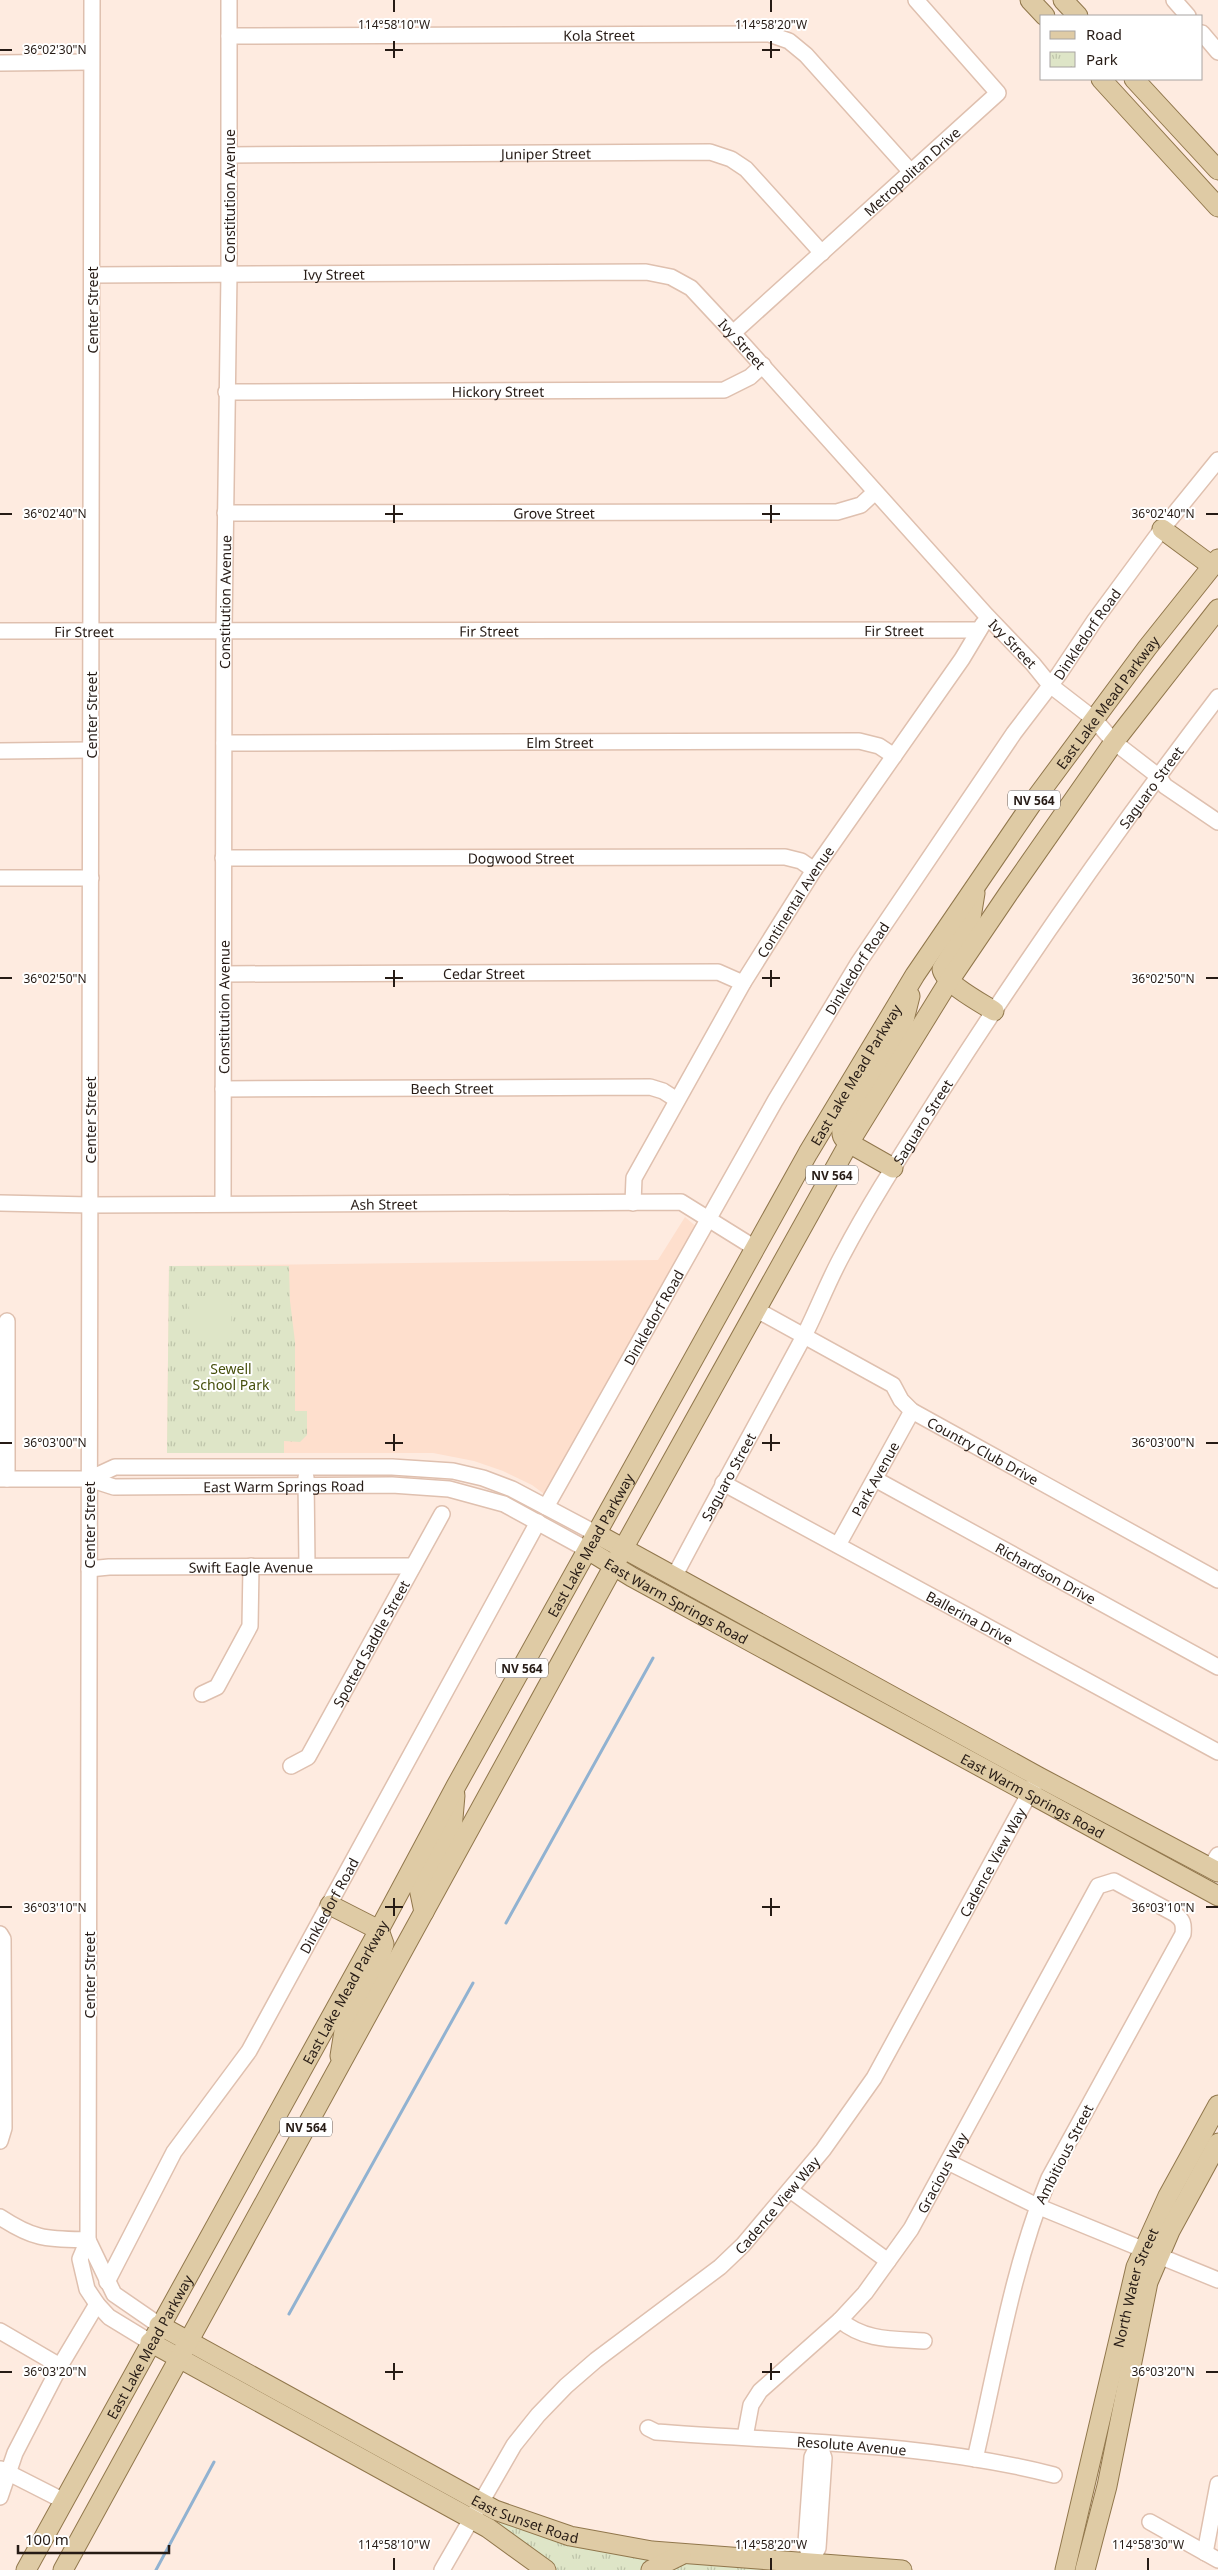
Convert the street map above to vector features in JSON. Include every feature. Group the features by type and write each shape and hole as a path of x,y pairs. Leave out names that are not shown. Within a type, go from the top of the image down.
{"main road":[{"path":"1030,0 1044,15"},
{"path":"1063,0 1077,15"},
{"path":"1102,80 1218,207"},
{"path":"1135,80 1218,170"},
{"path":"1184,171 1204,155"},
{"path":"1162,529 1215,563"},
{"name":"East Lake Mead Parkway","path":"26,2570 159,2325 379,1930 456,1786 808,1152 916,976 977,884 1094,719 1215,563"},
{"name":"East Lake Mead Parkway","path":"63,2570 623,1549 850,1143 949,981 1114,742 1218,609"},
{"path":"977,884 970,924 942,969 943,975 949,981 994,1011"},
{"path":"893,1168 843,1139 842,1126 902,1028 916,976"},
{"name":"East Warm Springs Road","path":"592,1542 623,1549 1039,1777 1216,1865"},
{"name":"East Warm Springs Road","path":"592,1542 614,1567 1218,1896"},
{"path":"874,1710 885,1693"},
{"path":"424,1912 419,1888 452,1830 456,1786"},
{"path":"330,1905 379,1930 384,1944 379,1960 346,2018 339,2068"},
{"name":"North Water Street","path":"1085,2570 1107,2486 1141,2309 1148,2282 1151,2251 1168,2196 1218,2105"},
{"name":"North Water Street","path":"1065,2570 1127,2300 1151,2251 1218,2143"},
{"name":"Center Street","path":"159,2325 188,2341"},
{"name":"East Sunset Road","path":"188,2341 507,2516 570,2536 682,2555 811,2562 902,2570"},
{"name":"Center Street","path":"150,2342 179,2358"},
{"name":"East Sunset Road","path":"179,2358 505,2538 546,2570"},
{"path":"651,2570 682,2555"}],"street":[{"name":"Center Street","path":"92,0 88,2240 80,2259 87,2288 96,2304 109,2317 150,2342"},
{"name":"Constitution Avenue","path":"223,1203 224,629 230,155 229,0"},
{"name":"Metropolitan Drive","path":"733,332 998,93 916,0"},
{"path":"1174,0 1187,15"},
{"name":"Kola Street","path":"229,36 756,32 769,34 789,41 806,55 911,172"},
{"path":"1203,34 1218,52"},
{"path":"0,63 91,62"},
{"name":"Juniper Street","path":"230,155 710,152 731,159 746,169 822,253"},
{"name":"Ivy Street","path":"92,275 646,272 671,276 691,288 733,332 1050,685 1094,719 1114,742 1158,776 1165,786 1218,822"},
{"name":"Hickory Street","path":"226,392 724,390 750,377 763,366"},
{"name":"Dinkledorf Road","path":"546,1508 775,1101 859,962 1014,733 1162,529 1218,460"},
{"name":"Grove Street","path":"225,513 837,512 861,504 875,492"},
{"name":"Continental Avenue","path":"633,1203 634,1178 743,983 814,870 962,659 987,616"},
{"name":"Fir Street","path":"0,631 224,629 979,630"},
{"name":"Saguaro Street","path":"674,1577 722,1483 804,1336 842,1255 893,1168 994,1011 1158,776 1218,697"},
{"name":"Elm Street","path":"224,743 859,741 879,746 894,756"},
{"path":"0,750 91,750"},
{"name":"Dogwood Street","path":"224,858 785,857 801,861 814,870"},
{"path":"0,878 91,878"},
{"name":"Cedar Street","path":"224,974 718,972 743,983"},
{"name":"Beech Street","path":"223,1089 650,1088 663,1091 677,1100"},
{"name":"Ash Street","path":"0,1202 90,1204 681,1202 755,1248"},
{"name":"Country Club Drive","path":"757,1310 893,1385 901,1400 912,1412 1218,1580"},
{"path":"4,1479 7,1321"},
{"name":"Park Avenue","path":"838,1545 912,1412"},
{"path":"307,1466 307,1566"},
{"name":"East Warm Springs Road","path":"89,1479 115,1467 307,1466 422,1468 453,1471 483,1478 505,1486 546,1508 592,1542"},
{"name":"East Warm Springs Road","path":"4,1479 89,1479 114,1486 392,1484 449,1489 504,1504 538,1522 592,1542"},
{"name":"Richardson Drive","path":"875,1479 1218,1667"},
{"name":"Ballerina Drive","path":"722,1483 1218,1752"},
{"name":"Spotted Saddle Street","path":"291,1766 308,1757 442,1514"},
{"name":"Dinkledorf Road","path":"107,2282 174,2152 249,2051 538,1522"},
{"path":"202,1694 217,1687 250,1626 251,1566"},
{"name":"Swift Eagle Avenue","path":"88,1569 413,1566"},
{"name":"Cadence View Way","path":"442,2570 514,2445 566,2386 596,2360 720,2267 790,2190 852,2112 874,2078 1039,1777"},
{"name":"Ambitious Street","path":"976,2459 1020,2258 1037,2206 1048,2178 1178,1943 1184,1926 1182,1919 1175,1914 1114,1881 1107,1882"},
{"name":"Gracious Way","path":"745,2437 751,2405 760,2391 840,2320 888,2261 927,2203 1098,1886 1107,1882"},
{"path":"0,1934 3,1939 4,2128 0,2141"},
{"path":"948,2162 1037,2206 1218,2280"},
{"path":"790,2190 888,2261"},
{"path":"0,2217 24,2233 44,2239 88,2240"},
{"name":"Center Street","path":"88,2240 114,2294 159,2325"},
{"path":"0,2497 4,2471 60,2366 96,2304"},
{"path":"840,2320 856,2332 870,2336 924,2341"},
{"path":"0,2331 60,2366"},
{"name":"Resolute Avenue","path":"648,2428 656,2432 745,2437 976,2459 1015,2465 1054,2475"},
{"path":"811,2562 818,2548 824,2458 819,2444"},
{"path":"4,2471 64,2501"},
{"path":"1150,2522 1212,2556 1218,2484"}],"shaded area":[{"path":"685,1217 705,1234 555,1502 532,1485 503,1471 474,1461 433,1453 167,1453 169,1266 658,1260"}],"green space":[{"name":"Sewell School Park","path":"169,1266 289,1266 290,1301 295,1342 295,1411 307,1411 307,1435 300,1442 284,1441 284,1453 167,1453"},
{"path":"196,1296 232,1296 231,1341 190,1341 189,1303"},
{"path":"497,2520 658,2558 644,2570 554,2570 500,2526"},
{"path":"697,2560 832,2570 661,2570"}],"waterway":[{"path":"506,1923 653,1658"},
{"path":"289,2314 473,1983"},
{"path":"156,2570 214,2462"}]}
